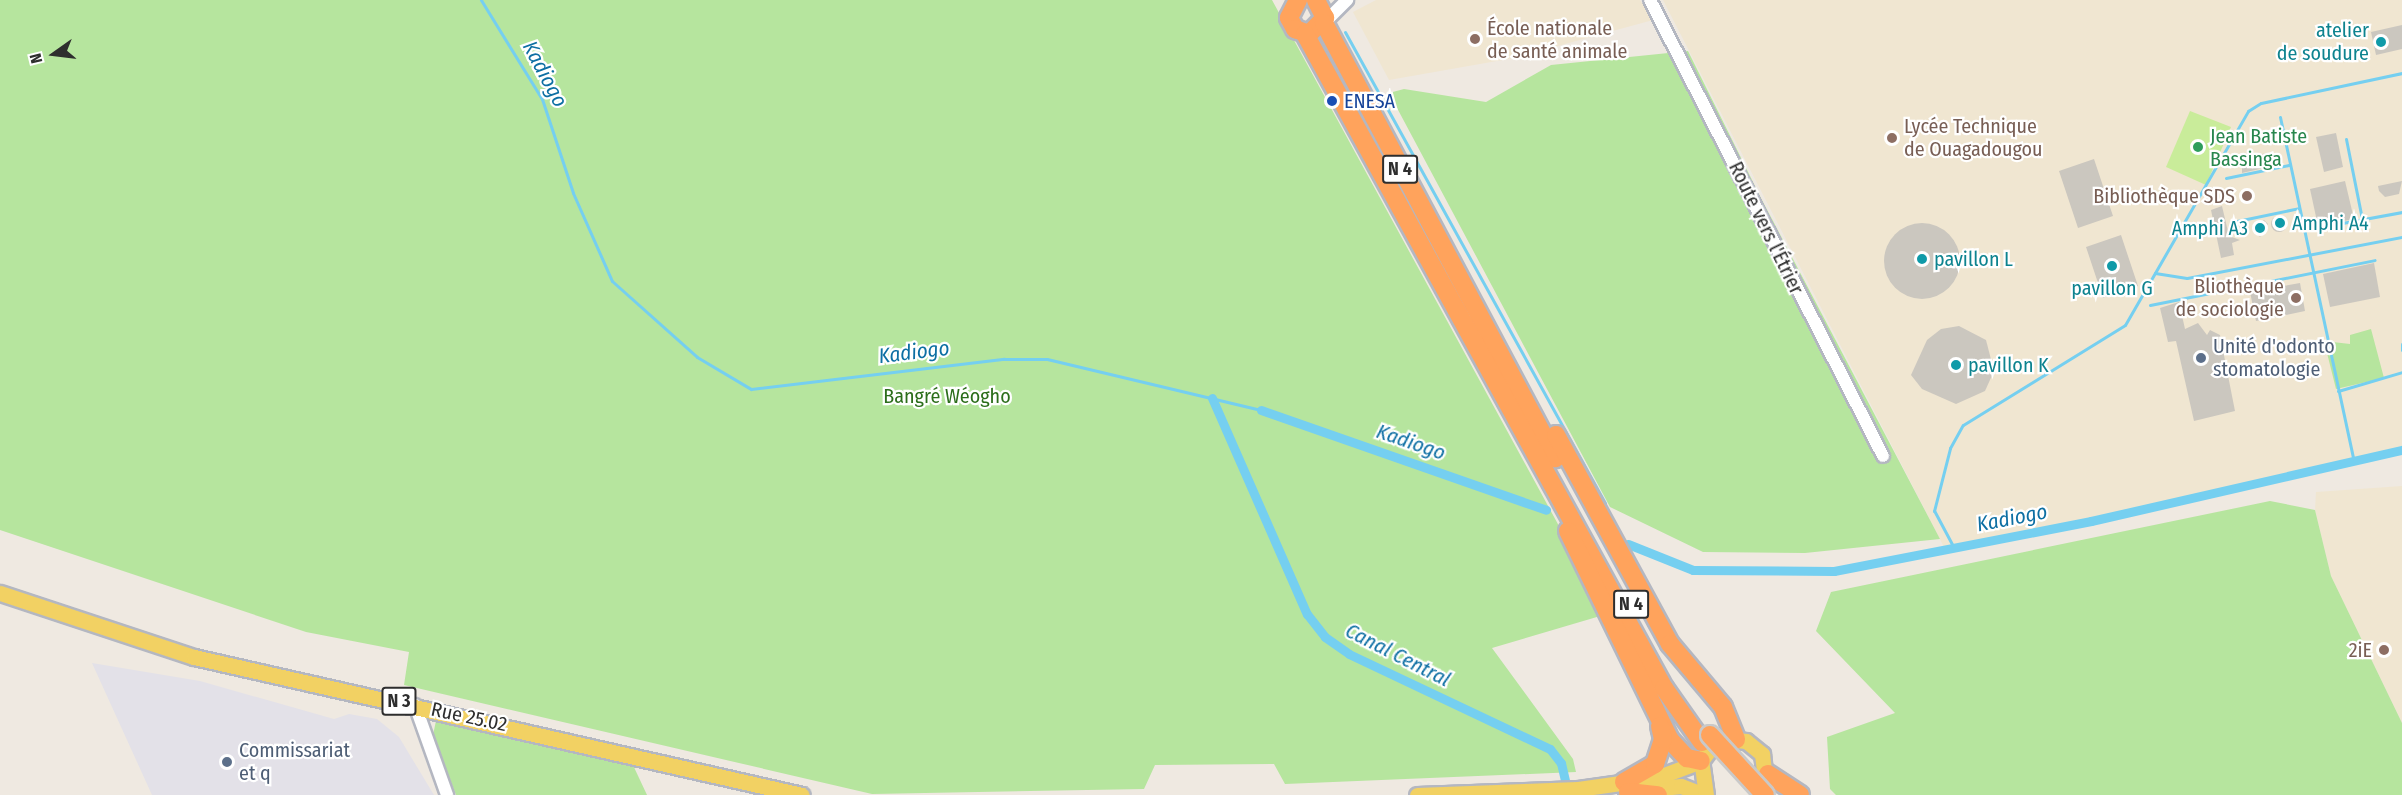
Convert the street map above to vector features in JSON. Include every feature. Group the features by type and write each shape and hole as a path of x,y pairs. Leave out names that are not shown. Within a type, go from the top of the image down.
{"highway":[{"name":"N 4","path":"1316,0 1325,12 1324,23 1480,313 1673,685 1706,738 1765,795"},
{"name":"N 4","path":"1293,2 1291,24 1305,34 1664,688 1750,795"},
{"path":"1305,34 1324,23"},
{"path":"1480,313 1592,498 1670,645 1723,707 1736,739"},
{"path":"1462,318 1653,708 1677,751 1701,761"},
{"path":"1626,787 1644,773 1661,750 1653,708"},
{"path":"1768,774 1800,795"},
{"path":"1626,787 1658,795"}],"main road":[{"name":"Rue 25.02","path":"0,593 194,657 415,705 802,795"},
{"path":"1626,787 1701,761 1711,747 1736,739 1755,747 1768,774 1760,795"},
{"path":"1701,761 1701,785 1705,795"},
{"path":"1418,795 1531,793 1672,786 1705,795"}],"street":[{"path":"1324,23 1347,0"},
{"name":"Route vers l'Étrier","path":"1650,0 1883,456"},
{"path":"415,705 447,795"}],"shaded area":[{"name":"École nationale de santé animale","path":"1376,0 1640,0 1653,20 1514,58 1389,80 1353,12"},
{"path":"1663,0 2402,0 2402,450 2064,527 1944,547"},
{"name":"2iE","path":"2402,486 2402,723 2331,576 2315,510 2316,492"},
{"path":"92,663 200,681 334,719 349,714 377,719 399,737 434,795 152,795"}],"green space":[{"name":"Bangré Wéogho","path":"0,0 1272,0 1607,614 1492,648 1573,759 1576,772 1285,784 1274,764 1155,765 1144,789 872,794 404,685 409,652 306,632 0,530"},
{"path":"1688,51 1762,200 1940,539 1805,553 1703,552 1610,507 1389,93 1404,89 1486,102 1551,65"},
{"name":"Jean Batiste Bassinga","path":"2190,111 2231,127 2206,185 2166,167"},
{"path":"2371,329 2384,378 2336,389 2324,341 2350,344 2350,335"},
{"path":"2270,501 2315,510 2331,576 2402,723 2402,795 1836,795 1830,789 1827,737 1895,713 1816,631 1831,592"},
{"path":"437,716 632,763 647,795 456,795 433,735"}],"building":[{"path":"2402,25 2402,49 2376,55 2371,32"},
{"path":"2336,133 2343,167 2324,172 2316,137"},
{"path":"2269,153 2273,166 2242,173 2242,158 2258,166 2262,154"},
{"path":"2094,159 2113,216 2078,228 2059,171"},
{"path":"2345,181 2354,219 2318,226 2310,189"},
{"path":"2402,181 2399,194 2385,197 2379,191 2378,186"},
{"path":"2222,206 2229,236 2240,240 2232,243 2234,255 2221,258 2211,210"},
{"name":"Amphi A4","path":"2276,216 2282,216 2287,224 2285,230 2276,232 2271,227 2271,221"},
{"name":"Amphi A3","path":"2264,220 2268,224 2260,237 2252,227"},
{"name":"pavillon L","path":"1915,223 1929,223 1943,229 1954,240 1960,254 1957,276 1949,288 1929,299 1915,299 1901,293 1890,282 1884,268 1884,254 1890,240 1901,229"},
{"name":"pavillon G","path":"2121,235 2138,286 2103,298 2086,247"},
{"path":"2374,263 2380,297 2330,307 2323,274"},
{"path":"2300,283 2305,311 2256,321 2250,292"},
{"name":"Unité d'odonto stomatologie","path":"2179,302 2185,329 2198,323 2207,335 2210,330 2220,335 2235,411 2194,421 2176,341 2168,342 2160,308"},
{"name":"pavillon K","path":"1959,326 1986,340 1994,371 1985,391 1956,404 1922,389 1911,375 1927,340 1941,329"}],"waterway":[{"name":"Kadiogo","path":"481,0 542,99 573,193 612,281 697,357 751,389 1004,359 1047,359 1261,410"},
{"path":"1345,32 1605,503"},
{"path":"1953,546 1934,511 1950,448 1963,425 2125,325 2248,111 2261,103 2402,73"},
{"path":"2280,117 2354,461"},
{"path":"2346,139 2362,219"},
{"path":"2226,178 2289,165"},
{"path":"2237,221 2299,208"},
{"path":"2304,230 2402,212"},
{"path":"2155,273 2187,278 2402,237"},
{"path":"2150,305 2375,260"},
{"path":"2402,344 2402,350"},
{"path":"2338,391 2402,372"},
{"name":"Canal Central","path":"1212,398 1307,614 1325,637 1349,654 1550,749 1561,763 1568,793"},
{"name":"Kadiogo","path":"1261,410 1546,510"},
{"name":"Kadiogo","path":"1628,544 1693,570 1834,571 2091,521 2402,450"}],"place":[{"name":"École nationale de santé animale","path":"1475,39"},
{"name":"atelier de soudure","path":"2381,42"},
{"name":"ENESA","path":"1332,101"},
{"name":"Lycée Technique de Ouagadougou","path":"1892,138"},
{"name":"Jean Batiste Bassinga","path":"2198,147"},
{"name":"Bibliothèque SDS","path":"2247,196"},
{"name":"Amphi A4","path":"2280,223"},
{"name":"Amphi A3","path":"2260,228"},
{"name":"pavillon L","path":"1922,259"},
{"name":"pavillon G","path":"2112,266"},
{"name":"Bliothèque de sociologie","path":"2296,298"},
{"name":"Unité d'odonto stomatologie","path":"2201,358"},
{"name":"pavillon K","path":"1956,365"},
{"name":"2iE","path":"2384,650"},
{"name":"Commissariat et q","path":"227,762"}]}
